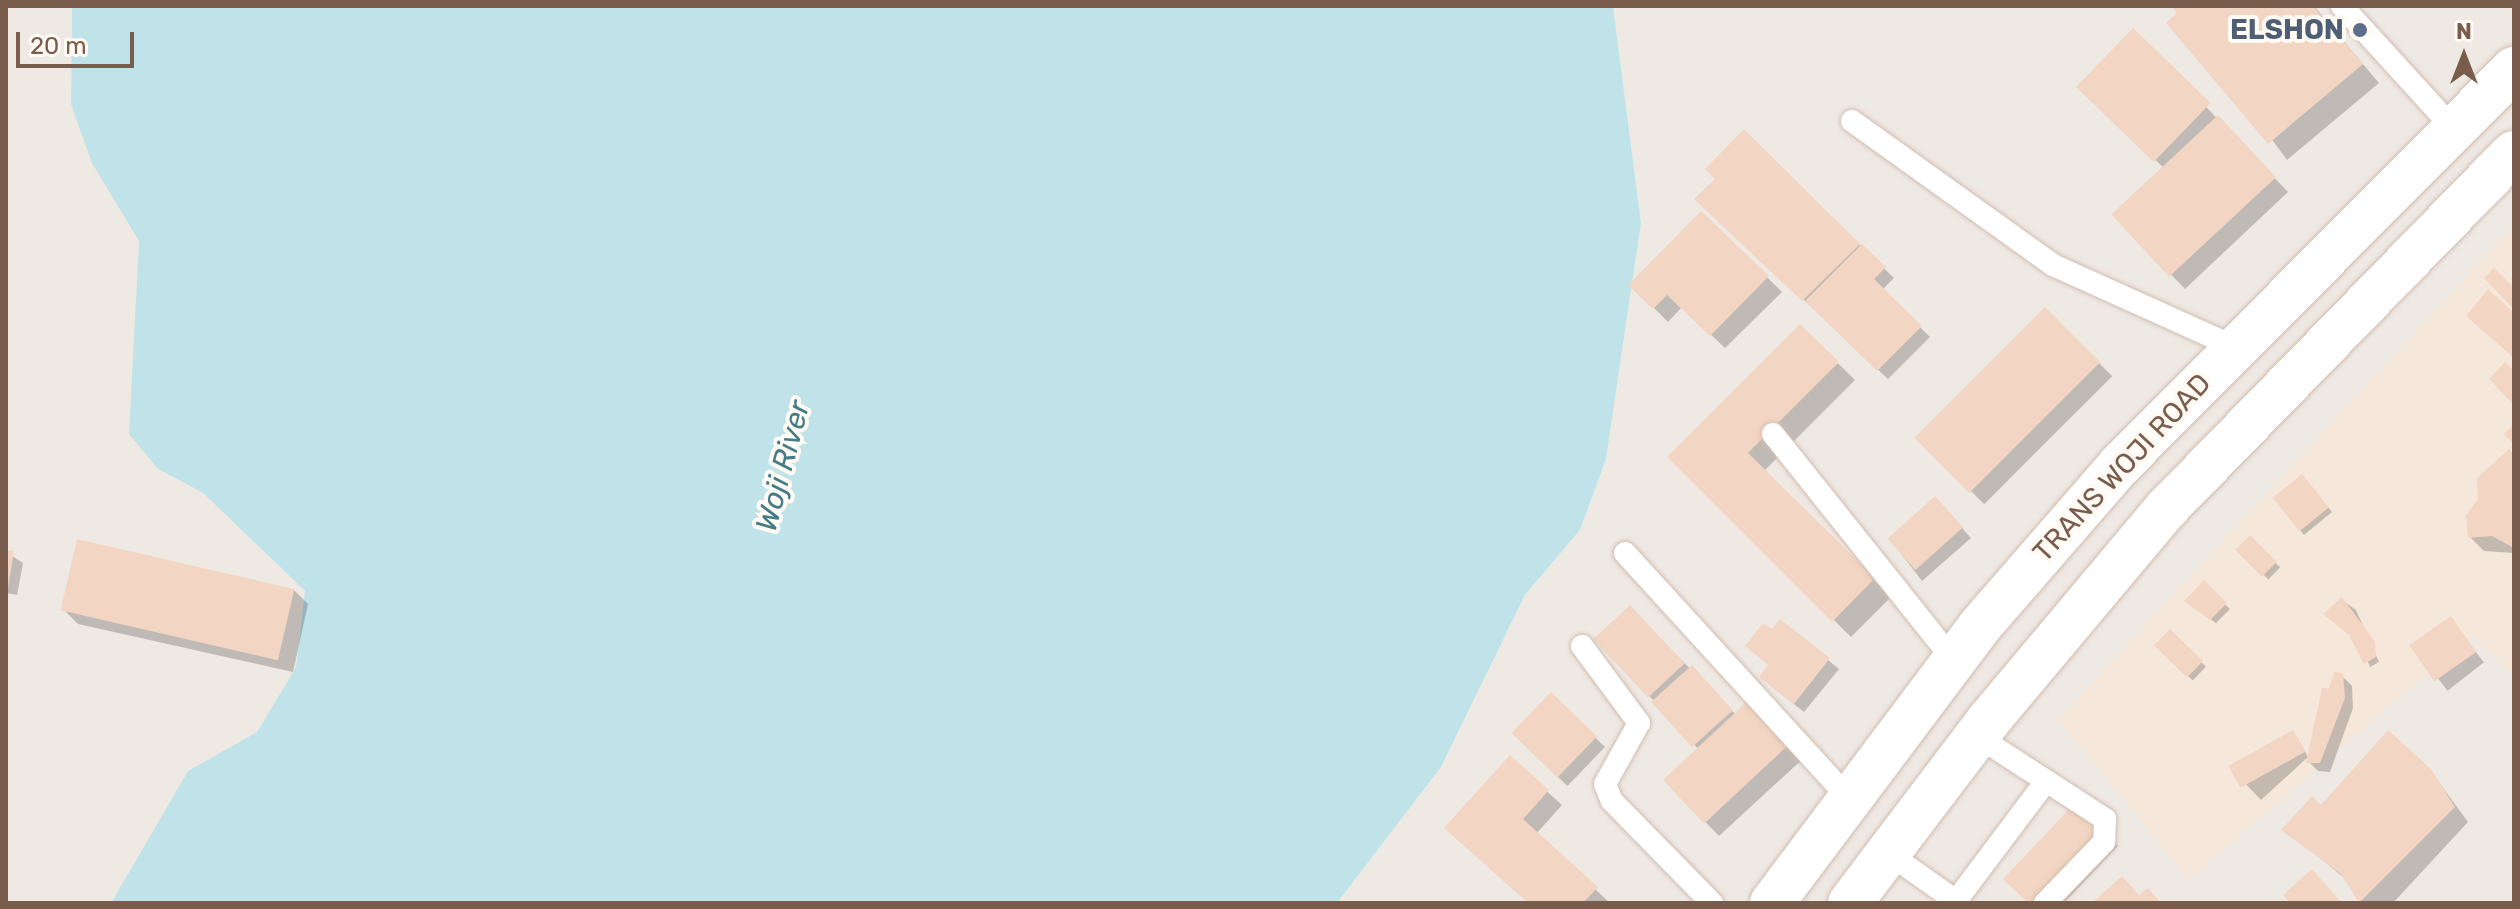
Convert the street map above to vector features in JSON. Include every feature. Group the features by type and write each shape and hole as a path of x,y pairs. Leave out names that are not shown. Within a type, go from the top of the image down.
{"main road":[{"name":"TRANS WOJI ROAD","path":"1772,903 1848,797 1954,661 2120,465 2514,69"},
{"path":"1850,903 1977,736 2167,508 2514,153"}],"lane":[{"path":"2342,6 2454,129"},
{"path":"1852,121 2053,265 2235,347"},
{"path":"1773,434 1954,661"},
{"path":"1625,553 1848,797"},
{"path":"1582,646 1639,723 1605,784 1612,801 1712,903"},
{"path":"1977,736 2105,819 2109,831 2045,903"},
{"path":"1888,853 1958,902 2046,781"}],"shaded area":[{"path":"6,6 72,6 71,104 139,241 137,299 158,469 203,493 305,591 296,667 257,732 188,771 111,903 6,903"},
{"path":"1613,6 2514,6 2514,225 2058,720 2189,880 2472,635 2514,678 2514,903 1337,903 1441,767 1525,595 1580,530 1606,459 1641,223"},
{"path":"2514,225 2514,678 2472,636 2189,881 2058,720"}],"water":[{"name":"Woji River","path":"72,6 1613,6 1641,223 1606,459 1580,530 1525,595 1441,767 1337,903 111,903 188,771 257,732 296,667 305,591 203,493 158,469 129,434 139,241 92,163 71,104"}],"building":[{"path":"2171,6 2313,6 2363,64 2268,144 2166,23 2177,13"},
{"path":"2133,28 2211,103 2154,162 2076,87"},
{"path":"2218,115 2276,177 2169,277 2111,215"},
{"path":"1744,129 1860,244 1802,301 1694,199 1715,179 1705,169"},
{"path":"1701,211 1769,276 1710,336 1667,295 1653,309 1628,285"},
{"path":"1862,244 1886,267 1874,279 1922,326 1877,371 1805,301"},
{"path":"2494,268 2514,288 2514,309 2484,278"},
{"path":"2488,289 2514,313 2514,358 2466,316"},
{"path":"2045,307 2100,362 1969,493 1914,438"},
{"path":"1800,324 1839,362 1748,453 1875,578 1832,622 1667,457"},
{"path":"2505,362 2514,371 2514,405 2489,379"},
{"path":"2514,424 2514,444 2504,434"},
{"path":"2509,449 2514,455 2514,548 2492,536 2468,538 2466,515 2478,499 2477,478"},
{"path":"2302,474 2329,507 2300,531 2272,498"},
{"path":"1935,496 1963,527 1916,570 1887,539"},
{"path":"2250,535 2277,562 2262,577 2235,550"},
{"path":"77,539 294,589 278,660 61,610"},
{"path":"6,550 14,551 8,588 6,588"},
{"path":"2204,580 2227,603 2210,620 2184,601"},
{"path":"2342,597 2375,642 2376,657 2364,664 2349,635 2323,614"},
{"path":"1630,605 1685,664 1648,698 1593,639"},
{"path":"2451,616 2476,652 2434,681 2409,645"},
{"path":"1780,619 1830,658 1794,704 1759,677 1768,665 1745,646 1763,623 1772,629"},
{"path":"2170,629 2203,661 2187,677 2154,646"},
{"path":"1692,665 1733,710 1692,747 1651,702"},
{"path":"2335,671 2343,674 2345,698 2320,763 2306,763 2322,688 2329,688"},
{"path":"1551,692 1597,736 1557,777 1511,733"},
{"path":"1753,696 1794,740 1704,824 1663,780"},
{"path":"2293,730 2305,752 2240,788 2228,766"},
{"path":"2388,730 2431,769 2455,807 2359,903 2341,874 2281,830 2312,796 2321,805"},
{"path":"1510,755 1549,790 1523,819 1598,887 1583,903 1528,903 1444,828"},
{"path":"2075,803 2110,835 2045,903 2028,903 2003,879"},
{"path":"2312,869 2342,903 2290,903 2283,895"},
{"path":"2122,876 2139,895 2148,888 2161,903 2092,903"}],"place":[{"name":"ELSHON","path":"2360,30"}]}
